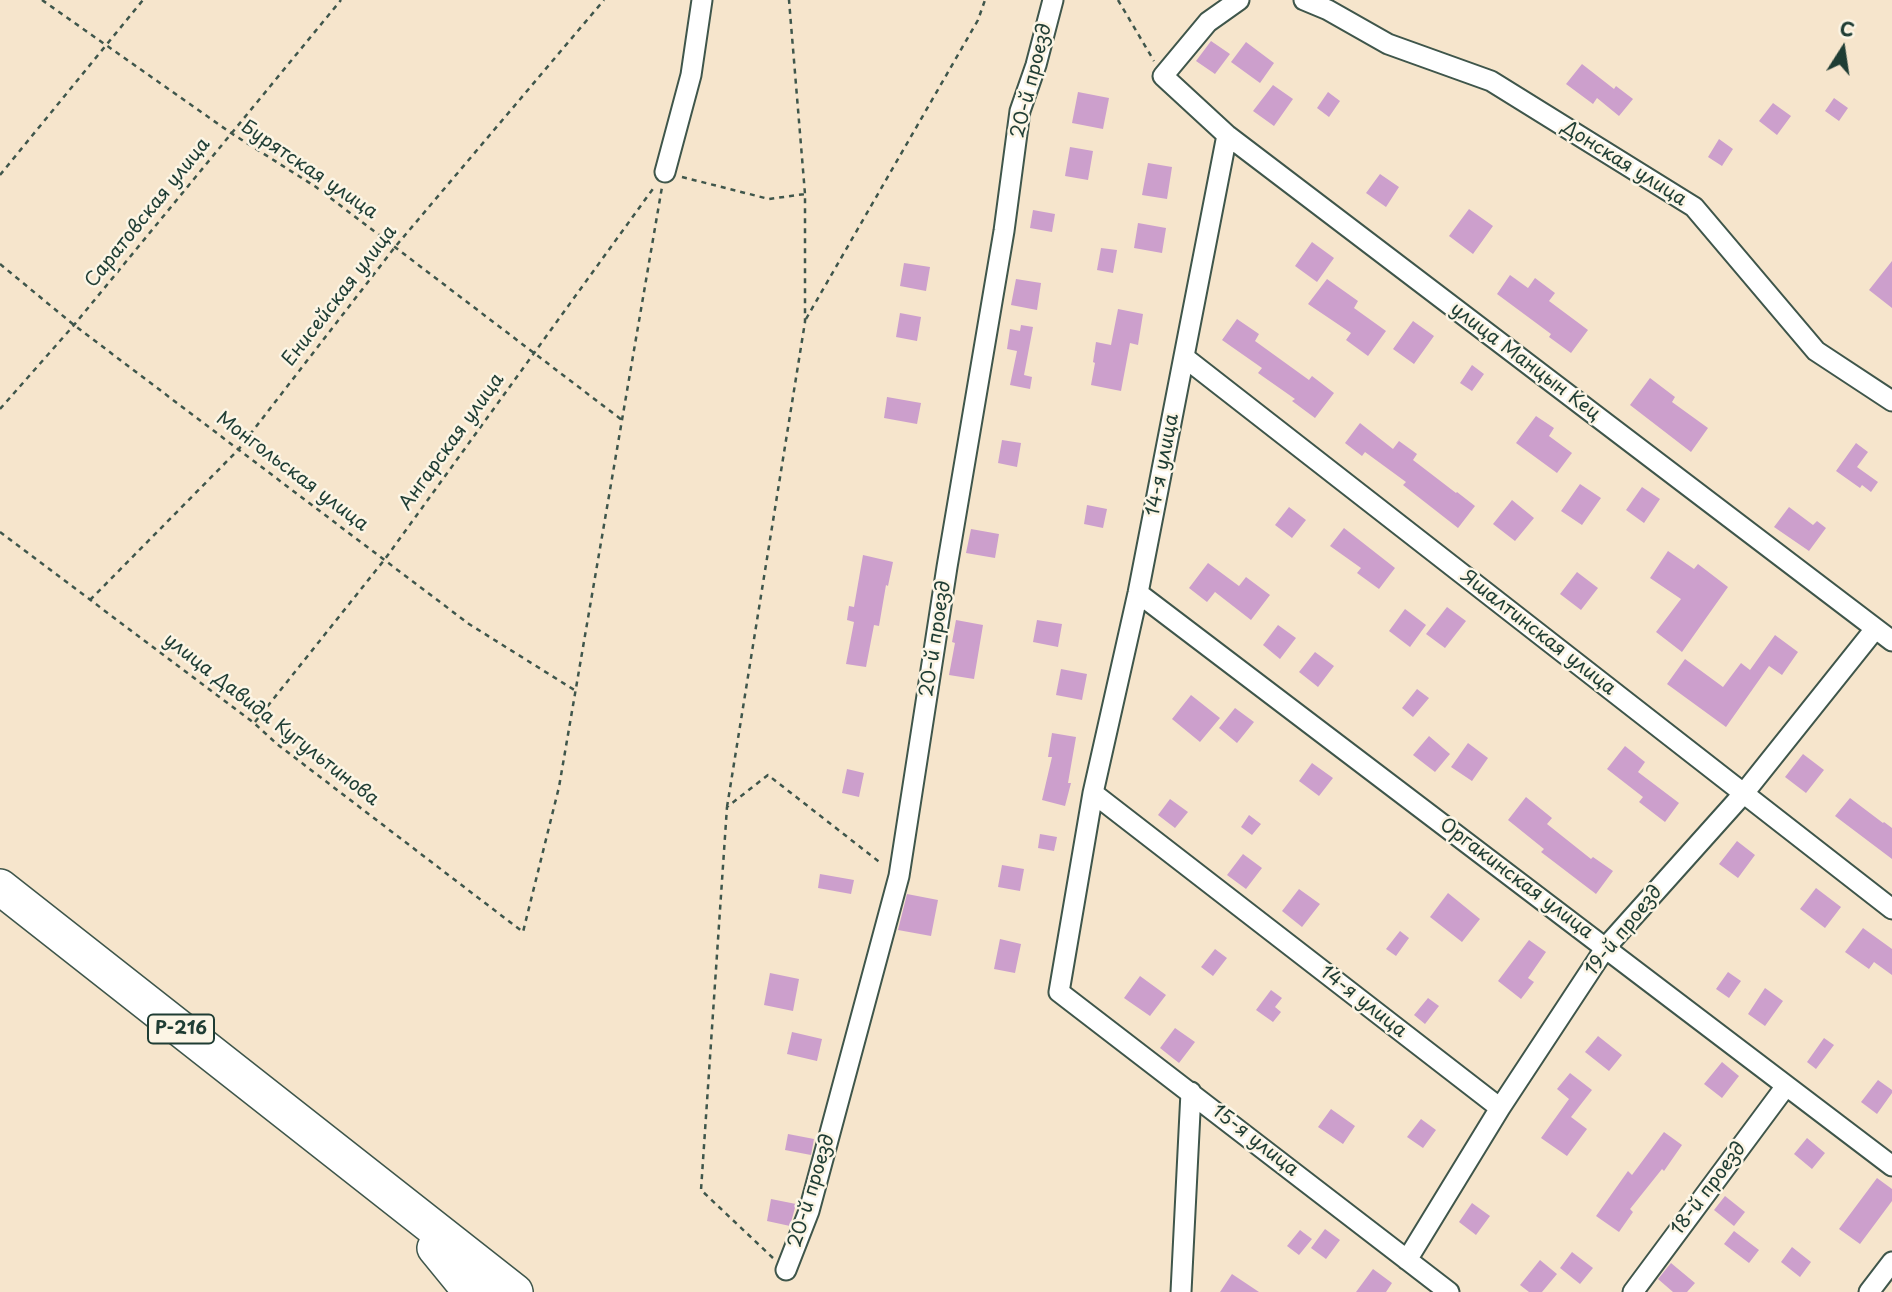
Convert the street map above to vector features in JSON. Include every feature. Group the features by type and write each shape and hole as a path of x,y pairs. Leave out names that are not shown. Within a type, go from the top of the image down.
{"highway":[{"name":"Р-216","path":"0,887 515,1292"},
{"name":"Р-216","path":"363,1172 414,1224 471,1292"}],"street":[{"path":"665,172 691,75 702,0"},
{"name":"20-й проезд","path":"786,1270 809,1211 899,876 947,567 1004,231 1020,111 1036,65 1053,0"},
{"path":"1163,76 1208,22 1239,0"},
{"name":"Донская улица","path":"1304,0 1328,10 1388,44 1491,81 1694,207 1816,352 1892,401"},
{"name":"улица Манцын Кец","path":"1163,76 1227,135 1892,641"},
{"name":"14-я улица","path":"1059,992 1093,793 1138,593 1227,135"},
{"name":"Яшалтинская улица","path":"1184,357 1892,909"},
{"name":"Оргакинская улица","path":"1138,593 1892,1166"},
{"name":"19-й проезд","path":"1408,1260 1500,1108 1605,947 1744,793 1875,629"},
{"name":"14-я улица","path":"1093,793 1500,1108"},
{"name":"15-я улица","path":"1059,992 1449,1292"},
{"name":"18-й проезд","path":"1633,1292 1786,1086"},
{"path":"1181,1292 1191,1092"},
{"path":"1870,1292 1892,1262"}],"path":[{"name":"Бурятская улица","path":"42,0 231,133 316,187 622,420"},
{"path":"0,175 143,0"},
{"name":"Саратовская улица","path":"0,409 74,325 341,0"},
{"name":"Енисейская улица","path":"90,600 238,450 395,247 604,0"},
{"path":"786,1270 701,1190 727,807 804,322 805,194 789,0"},
{"path":"804,322 978,20 985,0"},
{"path":"1118,0 1163,76"},
{"path":"576,691 665,172 769,199 805,194"},
{"name":"Ангарская улица","path":"254,723 385,559 665,172"},
{"name":"Монгольская улица","path":"0,264 74,325 469,624 576,691"},
{"name":"улица Давида Кугультинова","path":"0,532 254,723 277,744 523,932 559,787 576,691"},
{"path":"727,807 768,775 899,876"}],"building":[{"path":"1211,41 1230,54 1215,74 1196,61"},
{"path":"1246,42 1274,63 1260,83 1231,62"},
{"path":"1582,64 1614,89 1616,86 1633,99 1619,116 1597,98 1593,104 1566,84"},
{"path":"1273,85 1293,99 1274,126 1253,111"},
{"path":"1078,92 1109,98 1103,129 1072,123"},
{"path":"1328,92 1340,101 1329,117 1317,108"},
{"path":"1834,98 1848,108 1839,121 1825,111"},
{"path":"1773,103 1791,116 1777,135 1759,121"},
{"path":"1719,139 1733,149 1722,166 1708,157"},
{"path":"1070,147 1093,151 1088,180 1065,176"},
{"path":"1148,163 1172,167 1167,199 1142,195"},
{"path":"1380,174 1399,187 1386,207 1366,193"},
{"path":"1469,209 1493,226 1473,254 1449,236"},
{"path":"1033,210 1055,214 1052,232 1030,228"},
{"path":"1138,223 1166,228 1162,253 1134,248"},
{"path":"1312,242 1334,258 1317,282 1295,266"},
{"path":"1101,248 1117,250 1113,273 1097,270"},
{"path":"1892,261 1892,308 1869,290"},
{"path":"904,263 930,267 926,291 900,286"},
{"path":"1510,275 1528,288 1535,278 1555,293 1549,301 1588,330 1571,353 1549,337 1551,334 1497,294"},
{"path":"1016,279 1041,283 1037,310 1011,305"},
{"path":"1327,279 1358,301 1354,308 1386,331 1368,356 1346,340 1351,333 1308,304"},
{"path":"1118,309 1143,314 1138,345 1130,343 1121,391 1091,385 1096,342 1111,345"},
{"path":"900,313 921,317 917,341 896,337"},
{"path":"1237,319 1259,334 1255,341 1309,380 1312,376 1334,393 1315,418 1292,401 1295,399 1258,373 1262,368 1222,340"},
{"path":"1413,321 1434,336 1414,364 1393,349"},
{"path":"1021,325 1033,327 1024,375 1032,377 1030,389 1010,385 1017,351 1007,349 1010,329 1020,331"},
{"path":"1472,365 1484,374 1472,391 1460,383"},
{"path":"1650,378 1675,397 1672,402 1708,428 1691,452 1630,405"},
{"path":"887,397 921,403 917,424 884,418"},
{"path":"1536,416 1554,428 1549,436 1572,453 1557,473 1516,443"},
{"path":"1360,423 1393,449 1399,441 1417,454 1413,460 1475,506 1458,528 1403,485 1406,482 1365,452 1362,456 1345,443"},
{"path":"1002,440 1021,443 1017,467 998,463"},
{"path":"1856,443 1868,452 1857,467 1878,482 1871,492 1862,485 1860,488 1836,471"},
{"path":"1580,484 1601,498 1582,525 1561,511"},
{"path":"1642,487 1660,499 1644,523 1626,510"},
{"path":"1512,500 1534,518 1515,541 1493,524"},
{"path":"1087,505 1107,509 1103,528 1084,524"},
{"path":"1289,507 1306,520 1292,538 1275,525"},
{"path":"1789,507 1813,525 1817,521 1826,528 1809,551 1774,527"},
{"path":"1344,528 1395,568 1379,589 1357,573 1361,568 1330,546"},
{"path":"971,529 999,534 995,558 966,553"},
{"path":"1668,551 1694,569 1698,564 1728,587 1682,652 1656,632 1681,599 1650,578"},
{"path":"863,555 893,562 879,626 874,625 866,667 846,664 854,622 847,620 849,606 854,607"},
{"path":"1208,563 1239,586 1246,577 1270,595 1251,620 1215,592 1207,602 1189,588"},
{"path":"1577,572 1598,588 1581,610 1560,594"},
{"path":"1447,607 1466,621 1445,648 1426,634"},
{"path":"1405,609 1426,625 1410,647 1389,631"},
{"path":"956,620 983,625 974,679 949,675"},
{"path":"1037,620 1062,624 1058,647 1033,642"},
{"path":"1278,625 1296,638 1280,659 1263,645"},
{"path":"1775,635 1798,652 1782,675 1769,666 1726,727 1667,684 1685,659 1723,687 1741,663 1750,670"},
{"path":"1315,652 1334,666 1318,687 1299,672"},
{"path":"1061,669 1087,674 1082,700 1056,695"},
{"path":"1417,689 1429,698 1413,717 1402,708"},
{"path":"1191,695 1220,718 1200,742 1172,719"},
{"path":"1235,708 1254,722 1237,743 1219,728"},
{"path":"1052,733 1076,737 1068,783 1071,783 1065,806 1042,800 1052,757 1048,757"},
{"path":"1429,736 1450,754 1435,772 1413,755"},
{"path":"1468,743 1488,758 1472,781 1451,767"},
{"path":"1625,746 1645,762 1638,772 1679,803 1665,822 1639,802 1643,797 1607,769"},
{"path":"1803,754 1824,770 1806,793 1785,777"},
{"path":"1312,763 1333,778 1319,796 1299,781"},
{"path":"847,769 864,773 859,797 842,793"},
{"path":"1526,797 1552,818 1547,824 1591,859 1593,857 1613,871 1596,894 1541,852 1544,849 1508,820"},
{"path":"1850,798 1892,828 1892,859 1835,816"},
{"path":"1170,799 1188,812 1175,828 1158,815"},
{"path":"1249,815 1261,824 1252,835 1241,827"},
{"path":"1040,834 1057,837 1054,851 1038,848"},
{"path":"1737,841 1755,855 1738,878 1719,864"},
{"path":"1243,854 1262,868 1246,889 1227,875"},
{"path":"1002,865 1024,869 1020,891 998,887"},
{"path":"820,874 854,880 851,894 818,888"},
{"path":"1816,888 1841,907 1825,928 1800,909"},
{"path":"1299,889 1320,904 1302,927 1282,911"},
{"path":"1448,893 1480,919 1462,942 1430,917"},
{"path":"907,894 938,900 931,936 898,930"},
{"path":"1863,928 1892,949 1892,975 1874,962 1869,969 1845,952"},
{"path":"1400,931 1409,938 1396,956 1386,949"},
{"path":"1000,939 1021,944 1015,973 994,969"},
{"path":"1529,940 1546,952 1528,978 1534,982 1521,999 1498,981"},
{"path":"1215,949 1227,958 1213,976 1201,967"},
{"path":"1728,972 1741,981 1729,998 1716,989"},
{"path":"770,973 799,979 793,1011 764,1005"},
{"path":"1140,976 1166,995 1150,1016 1124,998"},
{"path":"1765,988 1783,1001 1765,1026 1748,1014"},
{"path":"1271,990 1282,998 1275,1007 1281,1012 1273,1022 1256,1010"},
{"path":"1428,998 1439,1006 1425,1024 1414,1015"},
{"path":"1175,1028 1195,1042 1179,1063 1160,1048"},
{"path":"792,1032 822,1039 817,1061 787,1054"},
{"path":"1598,1036 1622,1055 1609,1071 1585,1052"},
{"path":"1824,1038 1834,1045 1816,1069 1807,1062"},
{"path":"1722,1062 1739,1076 1722,1098 1704,1084"},
{"path":"1570,1073 1592,1090 1571,1117 1587,1129 1567,1156 1541,1138 1569,1099 1557,1089"},
{"path":"1878,1080 1892,1090 1892,1093 1877,1114 1861,1102"},
{"path":"1331,1109 1355,1126 1343,1144 1318,1127"},
{"path":"1421,1119 1436,1130 1423,1148 1407,1137"},
{"path":"1664,1132 1682,1145 1664,1171 1662,1169 1630,1209 1633,1212 1619,1232 1596,1216 1628,1171 1632,1175"},
{"path":"788,1134 814,1139 811,1155 785,1150"},
{"path":"1807,1138 1825,1153 1812,1169 1794,1154"},
{"path":"1877,1178 1892,1189 1892,1201 1860,1244 1839,1229"},
{"path":"1725,1196 1745,1212 1734,1226 1714,1210"},
{"path":"771,1199 796,1204 790,1226 767,1221"},
{"path":"1472,1203 1490,1216 1476,1235 1459,1222"},
{"path":"1325,1229 1340,1240 1326,1259 1311,1248"},
{"path":"1300,1230 1312,1239 1299,1255 1287,1246"},
{"path":"1734,1231 1759,1250 1749,1263 1724,1244"},
{"path":"1792,1247 1811,1262 1800,1277 1781,1262"},
{"path":"1572,1252 1593,1268 1580,1284 1560,1268"},
{"path":"1540,1260 1557,1274 1542,1292 1529,1292 1520,1285"},
{"path":"1671,1263 1695,1283 1687,1292 1673,1292 1658,1279"},
{"path":"1373,1269 1392,1283 1386,1292 1356,1292"},
{"path":"1232,1274 1259,1292 1220,1292"}]}
